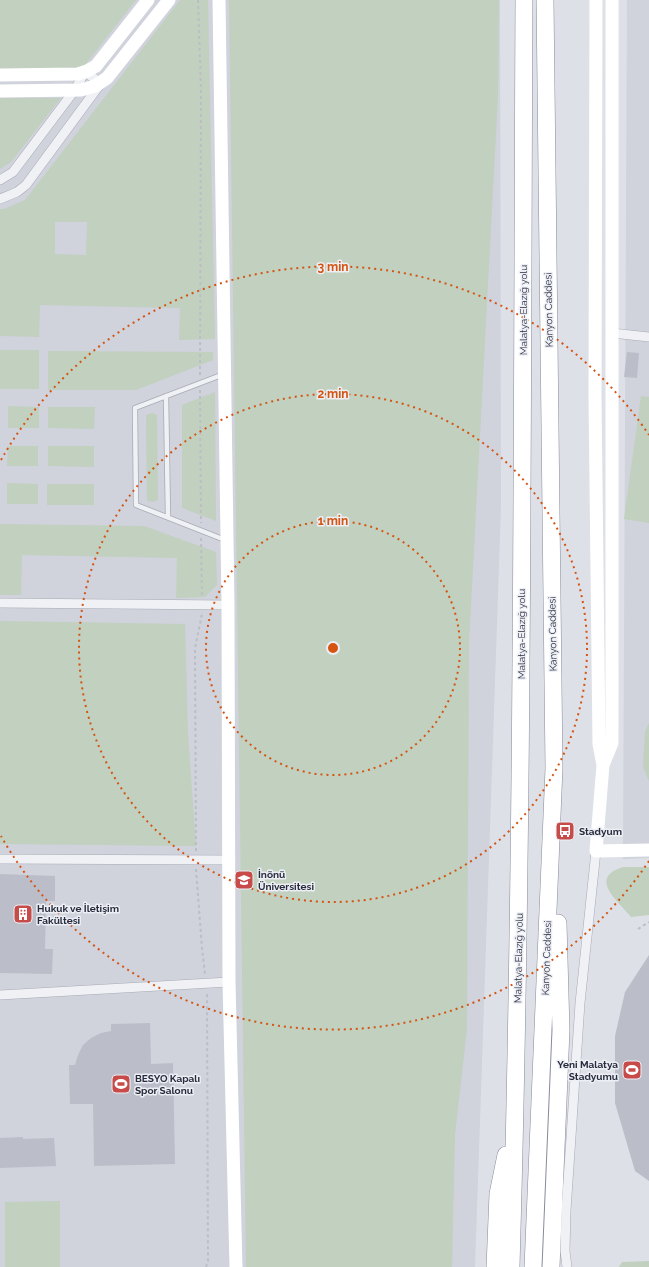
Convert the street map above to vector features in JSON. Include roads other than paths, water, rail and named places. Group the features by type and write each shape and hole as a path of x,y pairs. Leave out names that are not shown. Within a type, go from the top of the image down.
{"highway":[{"name":"Malatya-Elazığ yolu","path":"510,1267 515,1104 521,744 524,0"},
{"name":"Kanyon Caddesi","path":"533,1267 554,773 545,0"},
{"path":"551,1267 561,1030 554,773"},
{"path":"495,1267 498,1194 515,1104"}],"street":[{"path":"0,75 74,74 85,72 96,66 148,0"},
{"path":"0,199 17,192 26,185 101,83 107,78 169,0"},
{"path":"219,0 228,606 229,982 236,1267"},
{"path":"567,1267 565,1251 566,1211 580,1003 596,850 603,765 599,744 595,397 596,0"},
{"path":"603,765 612,743 612,0"},
{"path":"85,72 101,83"},
{"path":"0,180 13,172 74,91 85,72"},
{"path":"0,91 74,91 88,89 101,83"},
{"path":"612,333 649,337"},
{"path":"0,603 228,606"},
{"path":"596,850 649,850"},
{"path":"0,859 228,860"},
{"path":"0,996 229,982"}],"lane":[{"path":"225,374 135,408 136,505 227,541"},
{"path":"166,396 168,518"}],"place":[{"name":"Stadyum","path":"565,831"},
{"name":"İnönü Üniversitesi","path":"244,880"},
{"name":"Hukuk ve İletişim Fakültesi","path":"23,914"},
{"name":"Yeni Malatya Stadyumu","path":"632,1070"},
{"name":"BESYO Kapalı Spor Salonu","path":"121,1084"}]}
